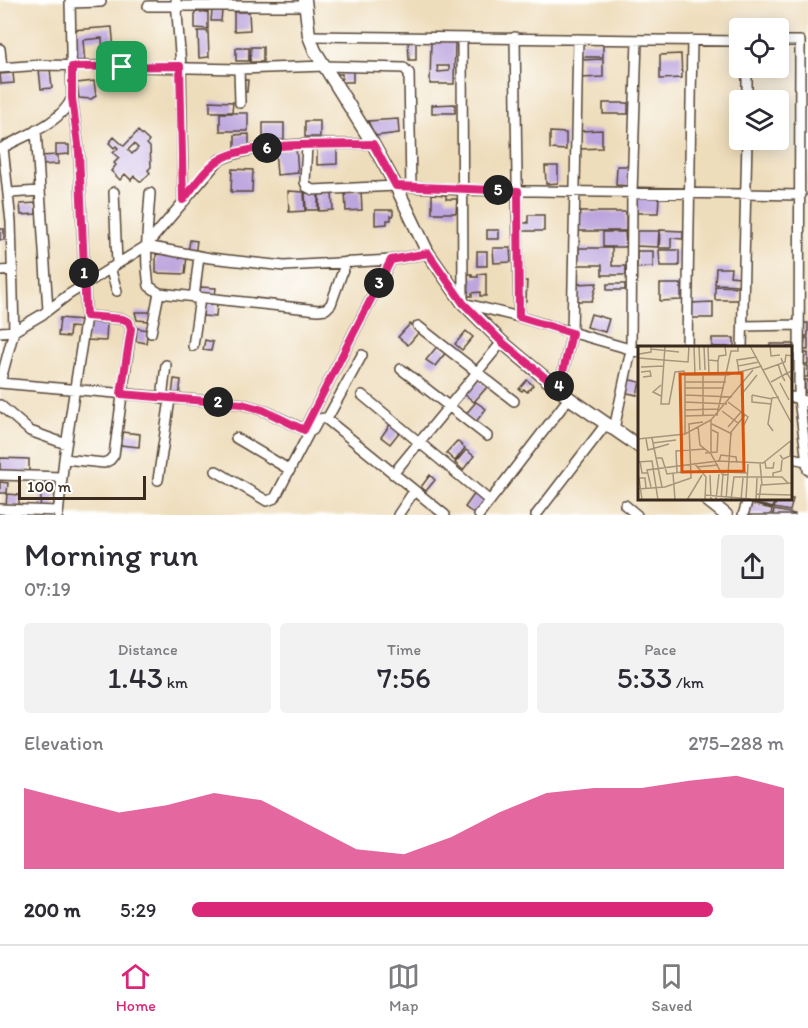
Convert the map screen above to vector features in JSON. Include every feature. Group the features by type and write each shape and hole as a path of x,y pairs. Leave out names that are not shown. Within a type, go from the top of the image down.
{"street":[{"path":"0,509 58,513 61,477 86,316 79,152 72,98 70,2 101,2"},
{"path":"176,3 183,200"},
{"path":"148,6 176,3 305,3 309,36 373,144 428,253 463,303 502,342 569,398 638,446"},
{"path":"309,36 729,41"},
{"path":"515,37 519,317"},
{"path":"462,39 463,303"},
{"path":"559,389 572,333 578,39"},
{"path":"536,515 610,426 635,351 632,192 637,40"},
{"path":"687,346 692,40"},
{"path":"789,41 800,41 804,124 801,195 804,241 800,399 807,466"},
{"path":"0,49 1,68 41,65 240,69 399,66 408,69 411,187"},
{"path":"240,69 240,103"},
{"path":"72,98 66,110 36,130 1,148 9,193 14,270 14,330 0,383 242,404 263,410 307,431"},
{"path":"36,130 48,310"},
{"path":"0,332 14,330 48,310 84,284 146,246 219,160 234,153 262,149 307,145 373,144"},
{"path":"307,145 305,182 309,189 396,186 462,190 801,195"},
{"path":"742,346 747,150"},
{"path":"9,193 40,191"},
{"path":"114,192 114,266 117,291"},
{"path":"150,194 146,246 149,286 159,292 289,308 326,309 331,304 345,262"},
{"path":"146,246 199,256 284,266 391,260 428,253"},
{"path":"194,346 199,256"},
{"path":"216,471 267,501 275,498 391,260"},
{"path":"0,271 14,270"},
{"path":"151,333 159,292"},
{"path":"463,303 635,351"},
{"path":"64,459 104,463 111,460 114,455 131,329 129,322 123,319 86,316"},
{"path":"743,326 802,320"},
{"path":"418,326 514,401"},
{"path":"393,474 502,342"},
{"path":"327,419 362,355"},
{"path":"158,480 166,399 166,365"},
{"path":"401,369 487,436"},
{"path":"362,395 490,501"},
{"path":"479,515 569,398"},
{"path":"0,405 30,431 66,444"},
{"path":"307,431 321,417 327,419 445,515"},
{"path":"236,438 290,470"},
{"path":"793,459 807,466"},
{"path":"0,475 61,477"},
{"path":"399,515 414,491"},
{"path":"708,500 722,514"},
{"path":"743,515 747,500"},
{"path":"625,505 637,515"}],"building":[{"path":"212,10 222,11 221,21 211,21"},
{"path":"195,12 208,12 208,29 195,28"},
{"path":"234,12 249,12 250,30 234,31"},
{"path":"112,27 115,62 104,63 102,38 83,40 85,65 75,65 72,30"},
{"path":"198,31 208,31 209,57 199,58"},
{"path":"431,40 455,41 454,84 430,84","holes":["437,66 449,66 449,71 438,72"]},
{"path":"416,41 416,60 409,60 408,42"},
{"path":"579,42 603,42 603,57 579,57"},
{"path":"251,47 263,47 263,62 250,62"},
{"path":"236,48 249,48 249,61 236,61"},
{"path":"681,54 682,78 660,79 660,55"},
{"path":"603,59 603,77 580,78 580,60"},
{"path":"336,67 353,67 353,82 342,82 342,74 336,74"},
{"path":"50,68 52,88 41,89 39,69"},
{"path":"13,73 14,83 1,84 0,74"},
{"path":"241,80 248,80 247,92 241,92"},
{"path":"94,81 96,96 91,99 79,98 77,83"},
{"path":"210,101 233,102 232,112 210,112"},
{"path":"603,103 628,103 628,114 603,114"},
{"path":"455,104 455,113 432,113 432,105"},
{"path":"220,113 248,113 248,131 220,131"},
{"path":"398,119 399,133 375,136 368,121"},
{"path":"305,121 320,121 320,137 305,137"},
{"path":"263,123 284,123 284,141 263,142"},
{"path":"602,130 602,148 580,149 579,131"},
{"path":"138,131 149,141 147,144 150,147 151,167 148,170 150,173 141,182 134,176 131,180 125,174 120,180 111,171 119,158 113,153 118,148 116,146 114,148 109,143 114,137 124,146","holes":["134,144 138,148 132,154 128,150"]},
{"path":"550,132 566,133 566,150 550,149"},
{"path":"249,134 249,150 235,150 235,135"},
{"path":"56,145 69,145 69,154 56,155"},
{"path":"296,147 298,173 277,175 275,149"},
{"path":"317,148 337,148 337,164 317,165"},
{"path":"58,155 58,164 41,165 40,156"},
{"path":"545,166 558,166 558,183 546,184"},
{"path":"617,166 629,166 628,186 616,185"},
{"path":"232,169 253,170 252,192 231,192"},
{"path":"361,190 362,210 346,211 345,191"},
{"path":"288,191 304,192 305,211 289,212"},
{"path":"332,191 333,210 319,211 319,192"},
{"path":"318,192 318,210 306,210 305,193"},
{"path":"432,194 446,195 446,199 457,199 456,213 432,213"},
{"path":"635,196 659,196 658,213 635,213"},
{"path":"36,203 36,214 21,215 20,204"},
{"path":"375,210 393,210 393,216 391,220 387,220 387,224 375,225"},
{"path":"579,212 626,212 626,231 579,231"},
{"path":"528,215 544,215 544,231 520,231 520,223 528,223"},
{"path":"0,229 4,229 4,240 0,240"},
{"path":"487,230 499,230 499,239 487,239"},
{"path":"660,230 683,231 683,239 671,238 671,248 659,248"},
{"path":"636,231 659,231 658,247 635,246"},
{"path":"603,232 625,232 626,247 603,247"},
{"path":"190,240 197,241 195,254 188,253"},
{"path":"493,248 510,248 511,262 494,263"},
{"path":"579,248 612,248 612,266 626,266 626,275 602,275 602,265 578,265"},
{"path":"659,250 679,250 679,266 660,266"},
{"path":"477,251 487,251 487,266 477,266"},
{"path":"637,251 653,251 653,267 637,268"},
{"path":"156,254 187,256 185,274 156,273"},
{"path":"716,268 731,268 730,276 740,277 740,285 715,284"},
{"path":"486,273 486,296 480,296 480,292 472,293 472,296 465,296 465,274 478,277 478,274"},
{"path":"520,281 527,281 526,301 519,300"},
{"path":"597,283 592,301 576,301 576,284"},
{"path":"607,284 625,284 625,290 607,290"},
{"path":"660,284 681,284 681,300 660,301"},
{"path":"715,286 739,287 739,300 715,300"},
{"path":"200,287 216,288 215,296 200,294"},
{"path":"203,301 217,302 216,317 203,316"},
{"path":"713,302 713,318 691,318 691,303"},
{"path":"135,312 152,312 149,321 137,320"},
{"path":"591,314 609,319 605,332 587,327"},
{"path":"60,318 81,320 80,328 70,327 69,337 58,336"},
{"path":"87,322 107,323 106,341 86,340"},
{"path":"804,323 808,323 808,336 804,336"},
{"path":"410,324 419,332 408,345 398,337"},
{"path":"137,328 148,330 146,343 136,341"},
{"path":"466,331 473,337 462,350 455,344"},
{"path":"712,338 734,338 734,346 712,346"},
{"path":"805,338 808,338 808,350 804,350"},
{"path":"205,340 213,342 211,351 203,350"},
{"path":"439,344 447,351 435,366 426,360"},
{"path":"770,344 793,344 793,346 770,346"},
{"path":"805,353 808,353 808,364 804,364"},
{"path":"804,366 808,366 808,377 804,377"},
{"path":"476,378 487,387 474,402 463,393"},
{"path":"174,379 181,380 179,397 172,396"},
{"path":"626,379 638,382 637,395 623,392"},
{"path":"527,380 533,385 527,392 524,389 522,391 519,389"},
{"path":"805,380 808,380 808,393 805,393"},
{"path":"476,402 486,409 475,423 464,416"},
{"path":"391,423 401,430 390,444 381,437"},
{"path":"121,432 140,434 139,447 120,445"},
{"path":"457,441 465,448 455,461 446,453"},
{"path":"466,450 474,456 463,470 455,463"},
{"path":"0,458 29,459 29,473 0,473"},
{"path":"430,475 435,480 426,491 421,487"},
{"path":"0,482 8,483 7,493 0,493"},
{"path":"42,484 55,485 54,510 40,509"},
{"path":"475,493 485,500 474,514 465,507"},
{"path":"7,494 19,495 19,506 6,506"},
{"path":"751,500 775,500 773,508 750,502"},
{"path":"777,500 793,500 790,511 774,508"},
{"path":"751,504 772,509 771,515 748,515"},
{"path":"774,510 795,514 795,515 773,515"}],"route":[{"path":"180,66 183,200 219,160 234,153 271,147 317,145 373,144 396,186 518,191 519,317 572,333 559,389 502,342 463,303 428,253 391,260 304,430 263,410 242,404 121,394 131,329 129,322 123,319 86,316 79,152 72,98 72,67 122,67 180,66"}]}
